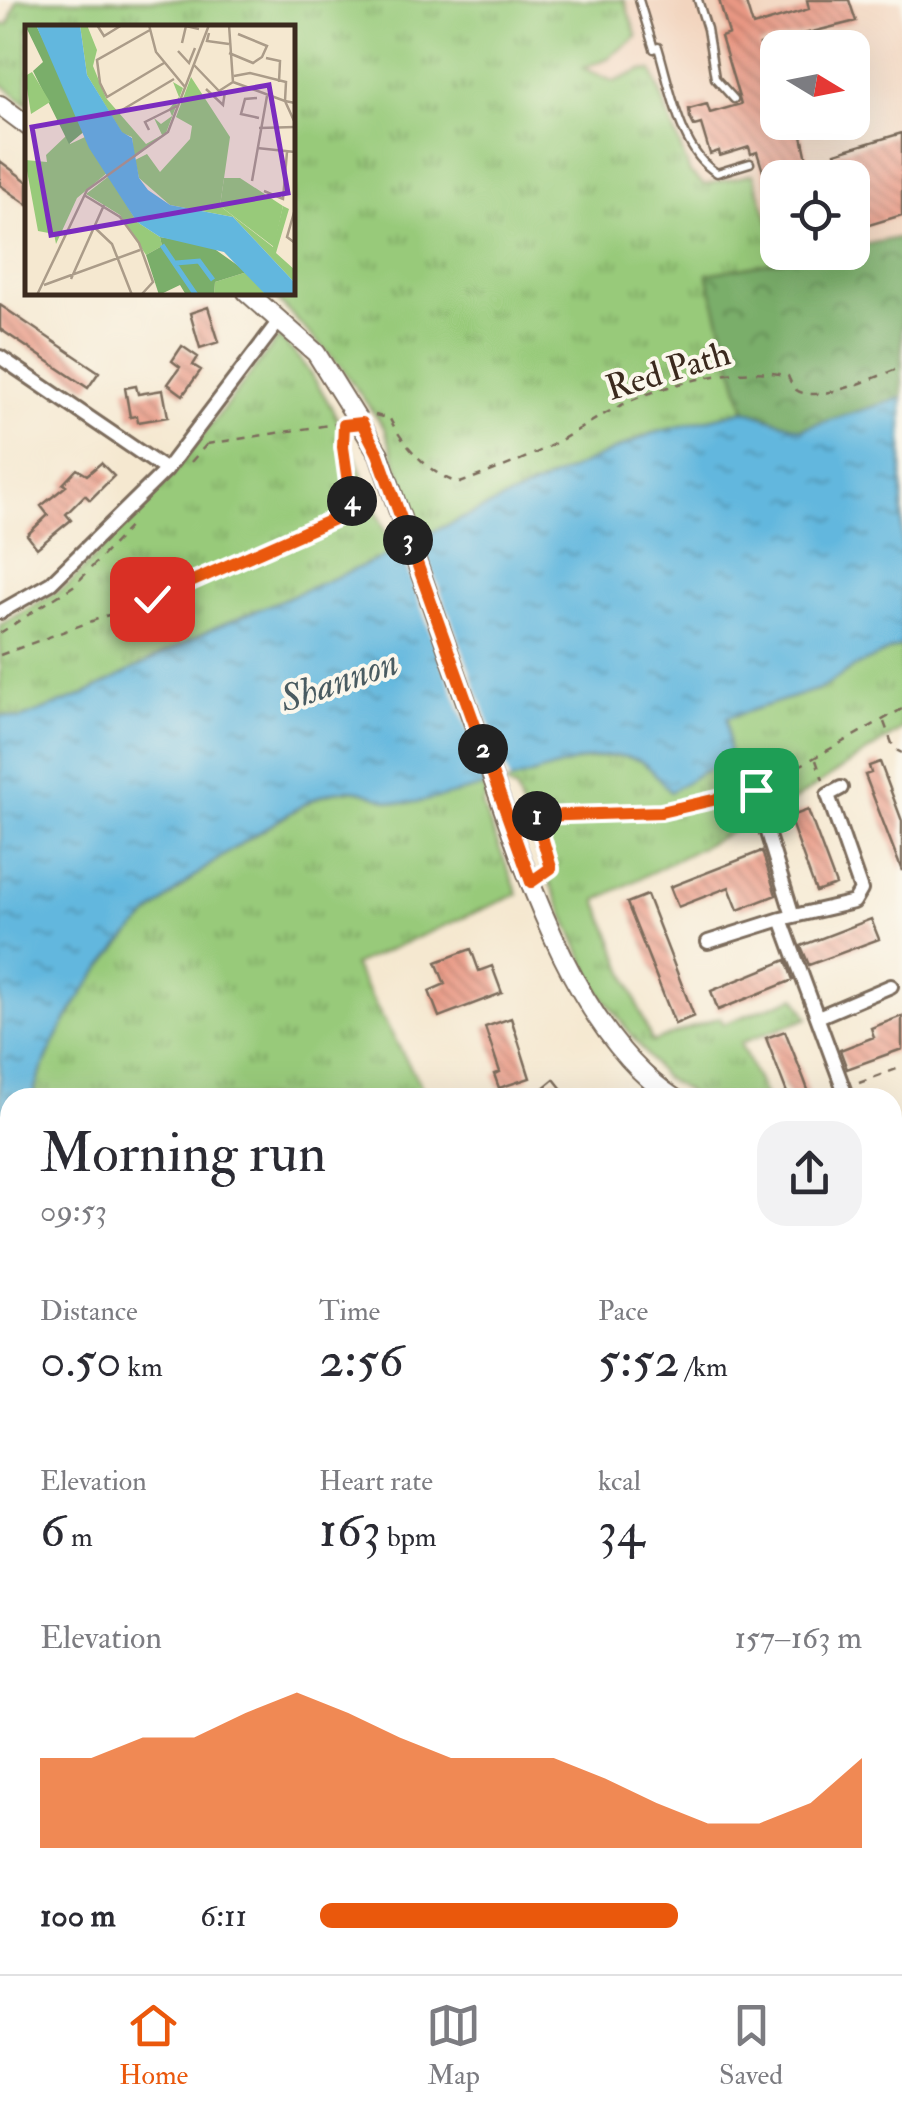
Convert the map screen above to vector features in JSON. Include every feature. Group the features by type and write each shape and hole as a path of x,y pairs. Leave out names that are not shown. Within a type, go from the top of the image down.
{"main road":[{"path":"0,106 25,124"},
{"path":"250,295 316,353 362,423 378,454 531,882 561,954 595,1015 633,1061 663,1088"}],"street":[{"path":"0,612 52,582 166,470 280,321"},
{"path":"0,358 166,470"},
{"path":"708,942 854,902 861,890 828,794"},
{"path":"764,824 787,918 843,1088"},
{"path":"818,1017 891,986"}],"lane":[{"path":"640,0 688,141 700,164 717,173 750,163"},
{"path":"698,0 715,78 734,99"}],"path":[{"name":"Red Path","path":"390,419 412,448 448,481 460,484 538,452 618,406 714,377 750,371 778,373 788,376 794,388 822,395 902,367"},
{"path":"0,655 152,599 352,511 343,447 344,425 340,422 181,448"},
{"path":"531,882 551,868 536,816 661,812 756,790 902,709"},
{"path":"884,721 894,749 902,753"},
{"path":"816,758 828,794"},
{"path":"756,790 764,824"},
{"path":"856,1088 902,1067"}],"shaded area":[{"path":"542,0 902,0 902,237 870,244 870,160 760,160 760,264 707,274 526,68"}],"green space":[{"path":"17,0 624,0 637,37 608,58 583,68 614,82 642,70 652,71 690,173 704,185 753,174 760,195 760,264 708,275 745,410 650,434 421,537 385,429 341,367 273,295 295,295 295,25 25,25 25,102 0,83 0,24 8,25"},
{"path":"902,237 902,398 800,429 745,410 707,274 760,264 760,270 870,270 870,244"},
{"path":"279,337 333,410 394,553 214,628 83,695 20,719 0,715 0,625 67,586 170,478"},
{"path":"902,645 902,729 796,799 597,900 652,1042 720,1017 723,1024 796,997 808,1018 740,1043 761,1088 681,1088 663,1077 597,989 548,879 516,791 504,783 574,762 614,756 643,762 671,791 700,773 730,763 726,718 822,688 856,666"},
{"path":"483,786 486,796 482,805 518,894 353,965 422,1088 36,1088 70,1014 95,976 156,909 191,880 326,794 345,790 400,802"}],"water":[{"name":"Shannon","path":"902,398 902,645 856,666 822,688 727,718 730,763 700,773 670,792 642,762 604,756 412,802 392,802 344,790 307,802 227,853 156,909 95,976 70,1013 36,1088 0,1088 0,715 20,719 83,695 214,628 394,553 421,537 650,434 745,410 801,429"}],"pier":[{"path":"419,539 510,781 504,783 472,739 432,636 400,549"}],"building":[{"path":"719,0 745,0 753,26 809,9 807,0 849,0 856,21 820,30 760,30 760,140 803,140 807,160 760,162 757,152 751,154 749,147 720,156 719,151 710,154 701,124 694,126 689,109 707,104 710,113 741,104 721,37 729,34"},
{"path":"902,133 902,215 870,225 870,160 837,160 835,153"},
{"path":"0,161 25,180 25,203 0,185"},
{"path":"0,305 99,372 88,388 0,329"},
{"path":"208,307 219,342 200,348 190,313"},
{"path":"182,346 198,357 193,365 201,370 183,395 168,384 180,367 172,361"},
{"path":"136,386 138,394 163,390 168,417 138,422 137,416 130,417 125,388"},
{"path":"101,463 114,476 90,500 85,495 66,514 71,520 37,548 27,535 48,515 41,506 66,486 63,484 77,469 87,475"},
{"path":"880,762 902,821 902,871 865,775 871,773 869,766"},
{"path":"808,810 836,885 816,892 789,817"},
{"path":"762,851 776,895 738,910 729,887 678,907 670,887"},
{"path":"647,895 694,1016 675,1024 627,903"},
{"path":"871,919 879,939 809,965 801,946"},
{"path":"471,949 479,971 492,966 502,993 439,1017 429,991 445,984 436,962"},
{"path":"786,960 793,980 718,1010 711,991"},
{"path":"902,1016 902,1049 847,1069 840,1050 874,1037 871,1028"},
{"path":"511,1018 530,1078 499,1088 494,1074 500,1072 485,1027"},
{"path":"785,1031 807,1088 785,1088 766,1038"},
{"path":"554,1079 561,1088 543,1088"}],"route":[{"path":"152,599 352,511 346,482 344,425 362,423 378,454 531,882 551,868 536,816 661,812 756,790"}]}
